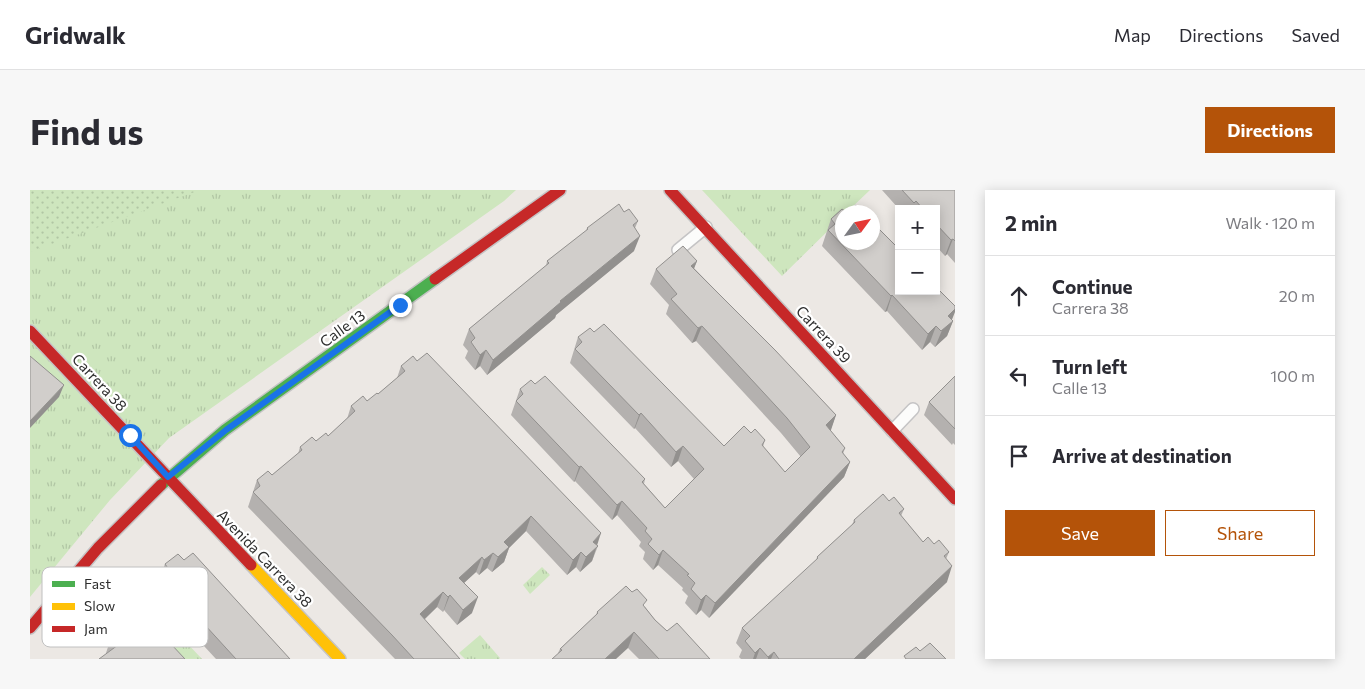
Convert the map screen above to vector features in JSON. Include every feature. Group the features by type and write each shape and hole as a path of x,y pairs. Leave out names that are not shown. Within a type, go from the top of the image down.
{"street":[{"name":"Calle 13","path":"80,567 168,477 226,430 560,190"},
{"name":"Carrera 39","path":"670,190 955,499"},
{"name":"Carrera 38","path":"30,330 168,477"},
{"name":"Avenida Carrera 38","path":"168,477 340,659"},
{"name":"Calle 13","path":"30,628 42,613"}],"lane":[{"path":"678,250 706,227"},
{"path":"892,431 913,409"}],"green space":[{"path":"30,190 516,190 504,201 169,438 110,500 55,567 42,567 42,582 30,597"},
{"path":"30,190 200,190 30,252"},
{"path":"702,190 870,190 854,205 835,205 835,224 782,276"},
{"path":"542,567 550,575 530,594 523,585"},
{"path":"480,635 499,659 465,659 459,653"},
{"path":"163,647 191,647 202,659 174,659"}],"building":[{"path":"902,190 955,190 955,241 951,240 940,228 940,205 920,205 916,201 914,203"},
{"path":"619,204 624,212 629,209 638,221 633,225 640,236 560,301 493,360 486,350 480,355 471,342 475,338 469,329 549,263 547,261"},
{"path":"835,215 835,224 831,219"},
{"path":"835,224 835,237 828,230"},
{"path":"880,230 895,245 895,295 940,295 940,291 955,306 955,309 948,316 953,321 941,331 936,326 928,334 847,250 880,250"},
{"path":"683,246 697,261 691,266 775,350 836,415 826,425 845,448 842,452 850,462 715,603 706,595 701,600 691,589 695,583 687,575 689,574 663,550 659,555 648,544 652,539 645,531 647,528 622,501 617,505 516,401 523,394 520,389 531,380 535,384 545,376 645,479 642,482 665,508 704,469 683,446 676,452 641,413 639,415 575,349 582,342 578,337 590,328 594,332 604,324 724,446 744,426 751,433 755,429 765,440 762,445 785,472 810,447 787,418 702,326 698,328 671,299 677,294 656,269"},
{"path":"427,353 601,533 593,542 598,546 586,557 581,552 573,560 531,516 504,542 509,547 498,557 493,553 484,560 482,557 459,578 478,597 463,610 450,595 448,597 443,592 420,614 460,659 414,659 253,492 260,486 257,480 268,471 272,475 302,450 300,447 312,437 316,441 326,433 328,436 355,411 351,406 363,396 367,401 378,394 405,371 401,366 413,356 417,361"},
{"path":"30,356 64,385 30,421"},
{"path":"955,376 955,429 929,402"},
{"path":"883,494 889,501 894,497 904,509 899,513 923,542 928,537 934,544 939,540 949,552 944,556 952,566 854,659 779,659 774,652 768,657 760,648 755,653 745,641 750,636 742,628 818,558 855,522 854,520"},
{"path":"193,553 206,567 167,567 165,564 178,554 184,560"},
{"path":"208,569 290,659 236,659 208,628"},
{"path":"626,586 632,592 637,589 647,600 643,605 667,631 677,623 710,659 659,659 634,632 605,659 552,659 597,612"},
{"path":"930,643 946,659 906,659 904,656 916,647 920,651"},
{"path":"115,647 174,647 185,659 99,659"}],"traffic: fast":[{"path":"161,485 225,430 435,279"}],"traffic: slow":[{"path":"251,565 340,659"}],"traffic: jam":[{"path":"435,279 560,190"},
{"path":"670,190 955,499"},
{"path":"30,331 251,565"},
{"path":"82,567 98,548 161,485"},
{"path":"30,628 42,614"}],"route":[{"path":"130,435 168,477 226,430 400,305"}]}
